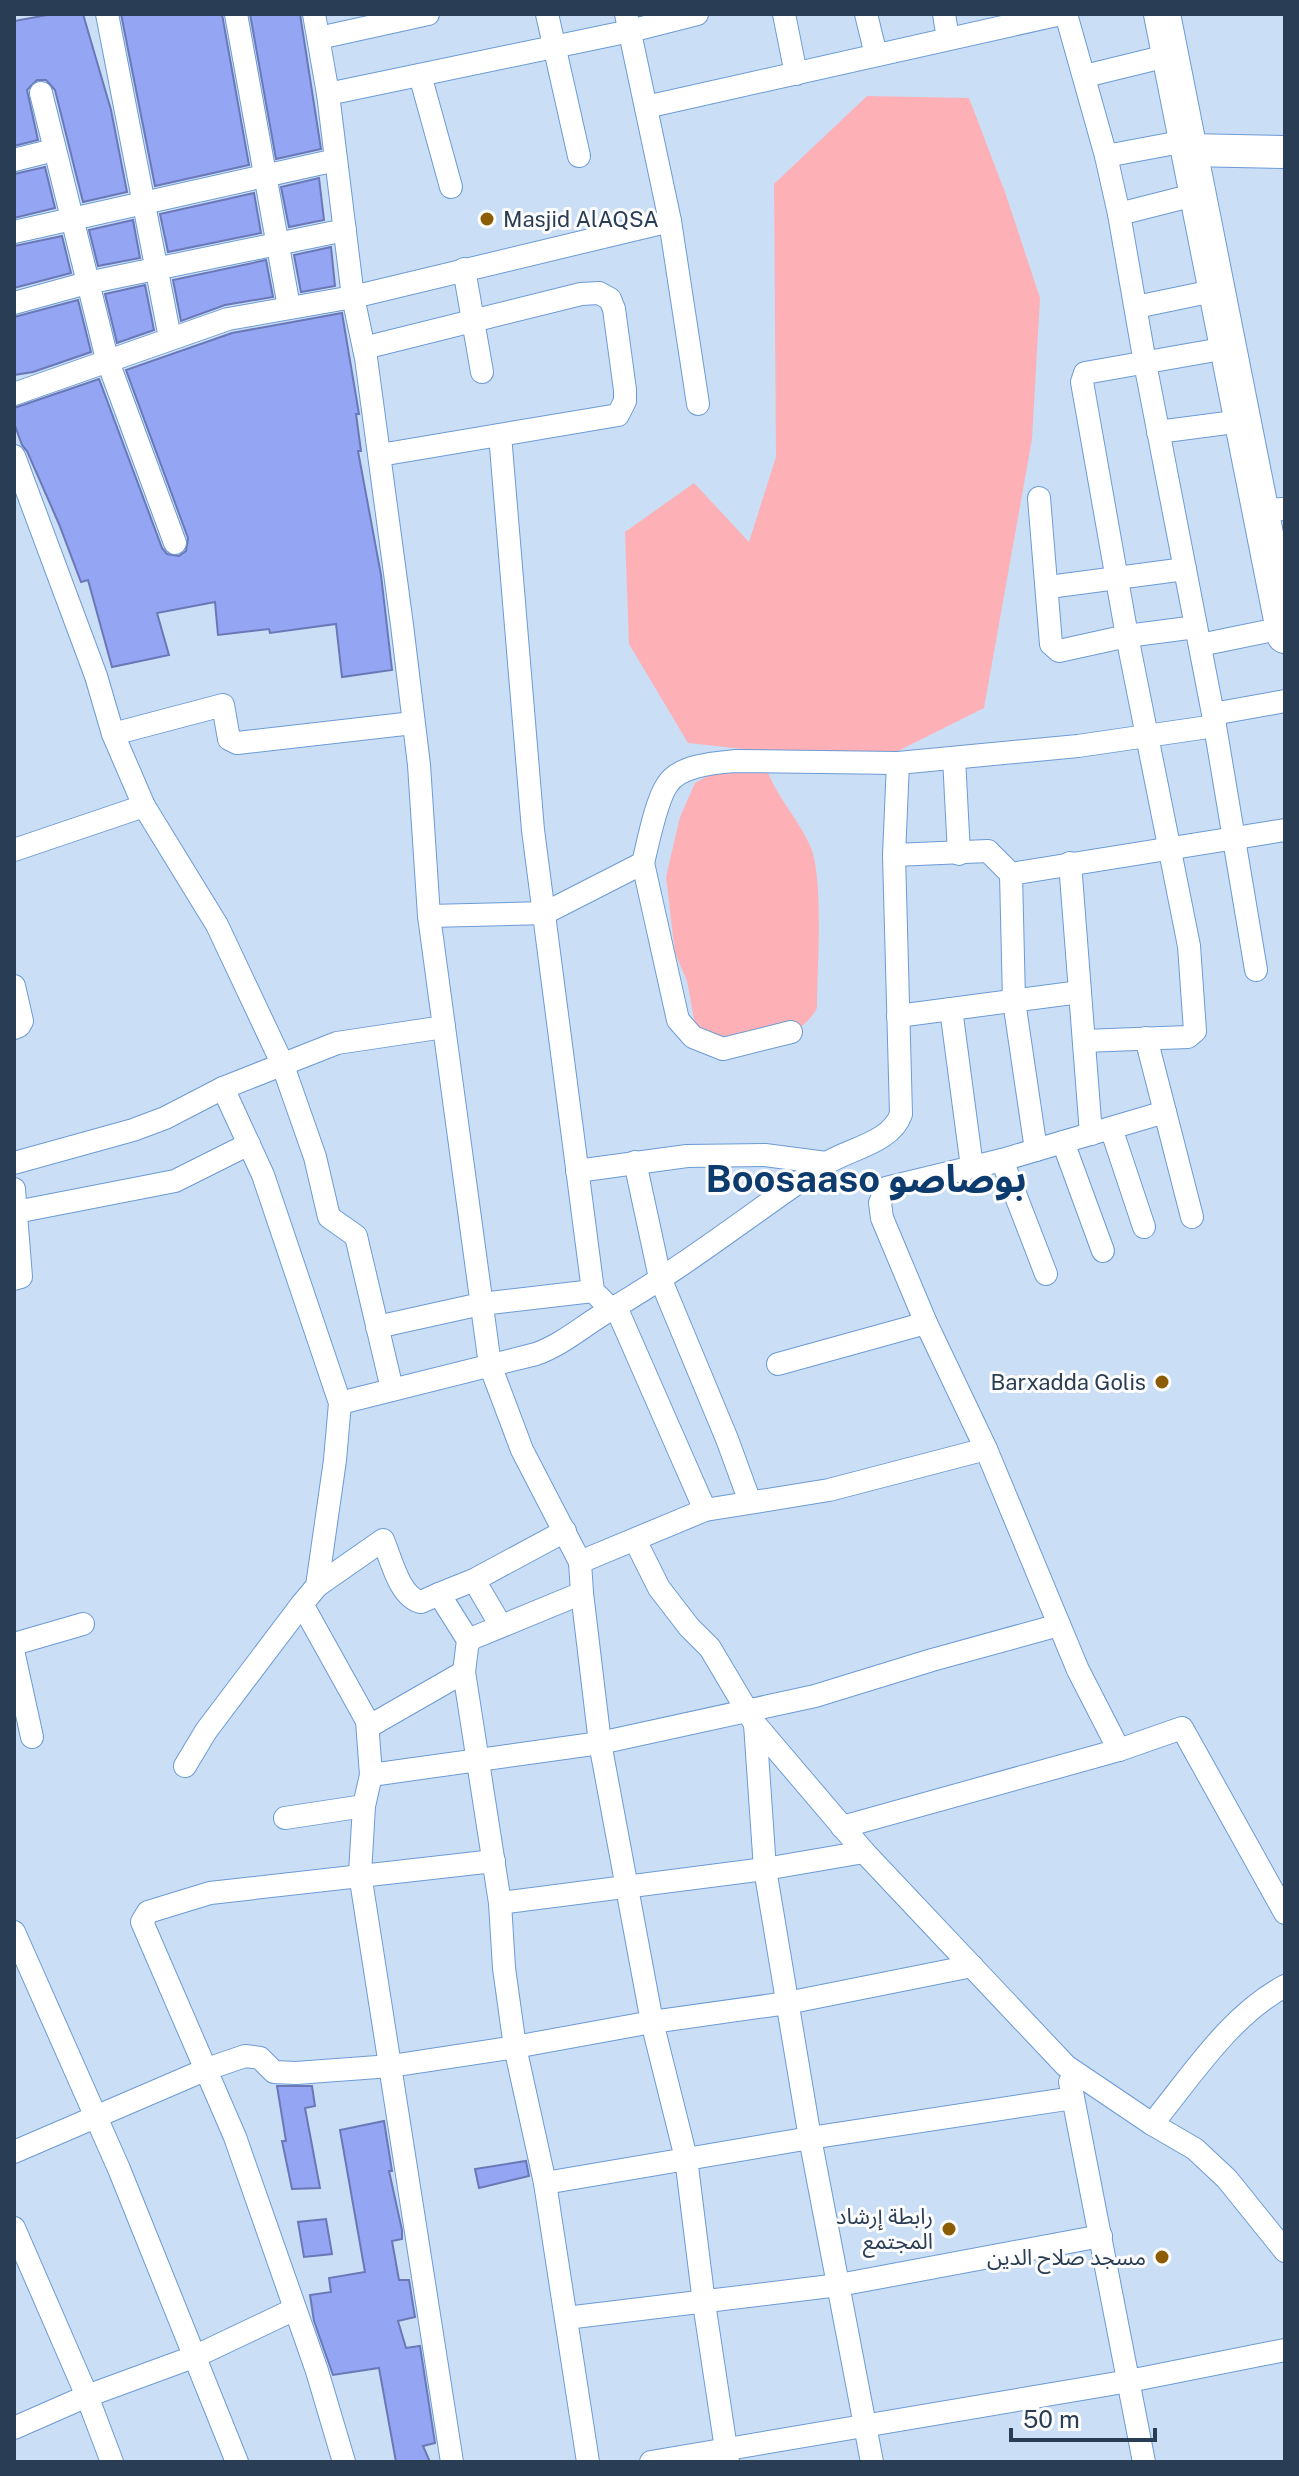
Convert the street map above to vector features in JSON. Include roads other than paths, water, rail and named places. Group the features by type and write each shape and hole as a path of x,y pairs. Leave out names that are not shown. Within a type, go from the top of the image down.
{"main road":[{"path":"1162,14 1242,421 1273,510 1284,631"}],"street":[{"path":"107,14 170,338"},
{"path":"236,14 289,307"},
{"path":"314,14 328,94 353,297 380,455 413,723 429,916 490,1365 522,1450 580,1562 600,1743 652,2022 686,2158 727,2456"},
{"path":"319,38 428,14"},
{"path":"547,14 579,156"},
{"path":"328,94 555,47 628,22 697,14"},
{"path":"784,14 796,74"},
{"path":"866,14 876,55"},
{"path":"944,14 948,39"},
{"path":"646,107 948,39 1012,19 1064,14 1085,76 1119,214 1214,720 1256,970"},
{"path":"628,22 670,221 698,404"},
{"path":"1085,76 1171,55"},
{"path":"420,75 451,187"},
{"path":"41,93 107,359 175,543"},
{"path":"1106,156 1187,146 1285,152"},
{"path":"14,160 54,150"},
{"path":"14,232 336,160"},
{"path":"1119,214 1198,194"},
{"path":"14,394 228,319 353,297 670,221"},
{"path":"14,303 87,283 345,230"},
{"path":"464,269 482,372"},
{"path":"1136,307 1218,290"},
{"path":"364,348 581,294 599,293 610,299 614,309 625,390 625,401 618,415 380,455"},
{"path":"1084,1041 1188,1037 1195,1031 1189,946 1127,636 1082,382 1085,373 1227,348"},
{"path":"1158,432 1242,421"},
{"path":"500,435 533,830 593,1291 614,1308 705,1510"},
{"path":"14,456 96,676 113,734 144,806 217,925 282,1063 315,1157 329,1217 356,1236 392,1389"},
{"path":"1039,498 1049,587 1051,644 1059,651 1127,636 1284,631"},
{"path":"1049,587 1185,569"},
{"path":"791,1032 723,1049 693,1037 678,1020 643,863 667,783 684,771 736,761 898,763 1078,746 1146,735 1285,701"},
{"path":"113,734 223,705 229,739 237,743 413,723"},
{"path":"954,758 959,854"},
{"path":"340,1403 541,1352 562,1342 826,1163 887,1134 897,1125 901,1114 894,855 898,763"},
{"path":"14,850 144,806"},
{"path":"1011,874 1285,830"},
{"path":"894,855 988,851 1011,874 1014,1001 1036,1150"},
{"path":"429,916 545,913 643,863"},
{"path":"1070,863 1084,1041 1101,1131 1144,1227"},
{"path":"14,986 22,1021 14,1028"},
{"path":"898,1016 1080,992"},
{"path":"951,1009 972,1167"},
{"path":"14,1163 144,1126 223,1088 337,1043 444,1027"},
{"path":"1146,1038 1192,1217"},
{"path":"223,1088 263,1175 340,1403 335,1460 310,1595 368,1727 371,1775 364,1806 360,1874 452,2462"},
{"path":"1119,1750 1078,1670 986,1449 926,1323 882,1218 880,1203 886,1188 1002,1160 1165,1112"},
{"path":"1063,1142 1103,1251"},
{"path":"14,1279 21,1277 15,1200 175,1181 249,1144"},
{"path":"577,1171 687,1156 765,1155 826,1163"},
{"path":"1002,1160 1046,1274"},
{"path":"635,1162 660,1278 750,1502"},
{"path":"377,1327 481,1304 593,1291"},
{"path":"778,1364 926,1323"},
{"path":"580,1562 705,1510 829,1490 986,1449"},
{"path":"185,1766 206,1731 310,1595 346,1563 383,1540 401,1584 413,1600 421,1602 474,1580 565,1531"},
{"path":"635,1540 659,1588 689,1627 710,1648 750,1717 864,1852 1066,2066 1195,2149 1218,2170 1285,2251"},
{"path":"474,1580 501,1626"},
{"path":"468,1640 582,1593"},
{"path":"439,1594 468,1640 464,1672 500,1903 504,1968 515,2047 545,2183 588,2462"},
{"path":"14,1644 83,1624"},
{"path":"371,1775 600,1743 750,1717 1059,1625"},
{"path":"14,1655 32,1737"},
{"path":"368,1727 464,1672"},
{"path":"750,1717 765,1869 810,2138 872,2462"},
{"path":"842,1827 1119,1750 1182,1728 1285,1913"},
{"path":"285,1818 364,1806"},
{"path":"500,1903 765,1869 864,1852"},
{"path":"344,2462 235,2137 143,1929 144,1916 153,1910 210,1893 494,1861"},
{"path":"14,1932 96,2118 237,2462"},
{"path":"14,2152 207,2069 245,2056 260,2058 274,2072 281,2073 391,2066 652,2022 787,2003 972,1966"},
{"path":"1152,2124 1245,2015 1285,1986"},
{"path":"1066,2066 1144,2462"},
{"path":"545,2183 1073,2098"},
{"path":"14,2228 87,2396 112,2462"},
{"path":"566,2318 839,2285 1101,2236"},
{"path":"14,2428 87,2396 196,2356 295,2309"},
{"path":"651,2462 727,2456 866,2425 1129,2381 1285,2350"}],"place":[{"name":"Masjid AlAQSA","path":"487,219"},
{"name":"Barxadda Golis","path":"1162,1382"},
{"name":"رابطة إرشاد المجتمع","path":"949,2229"},
{"name":"مسجد صلاح الدين","path":"1162,2257"}],"district":[{"name":"Boosaaso بوصاصو","path":"866,1179"}]}
